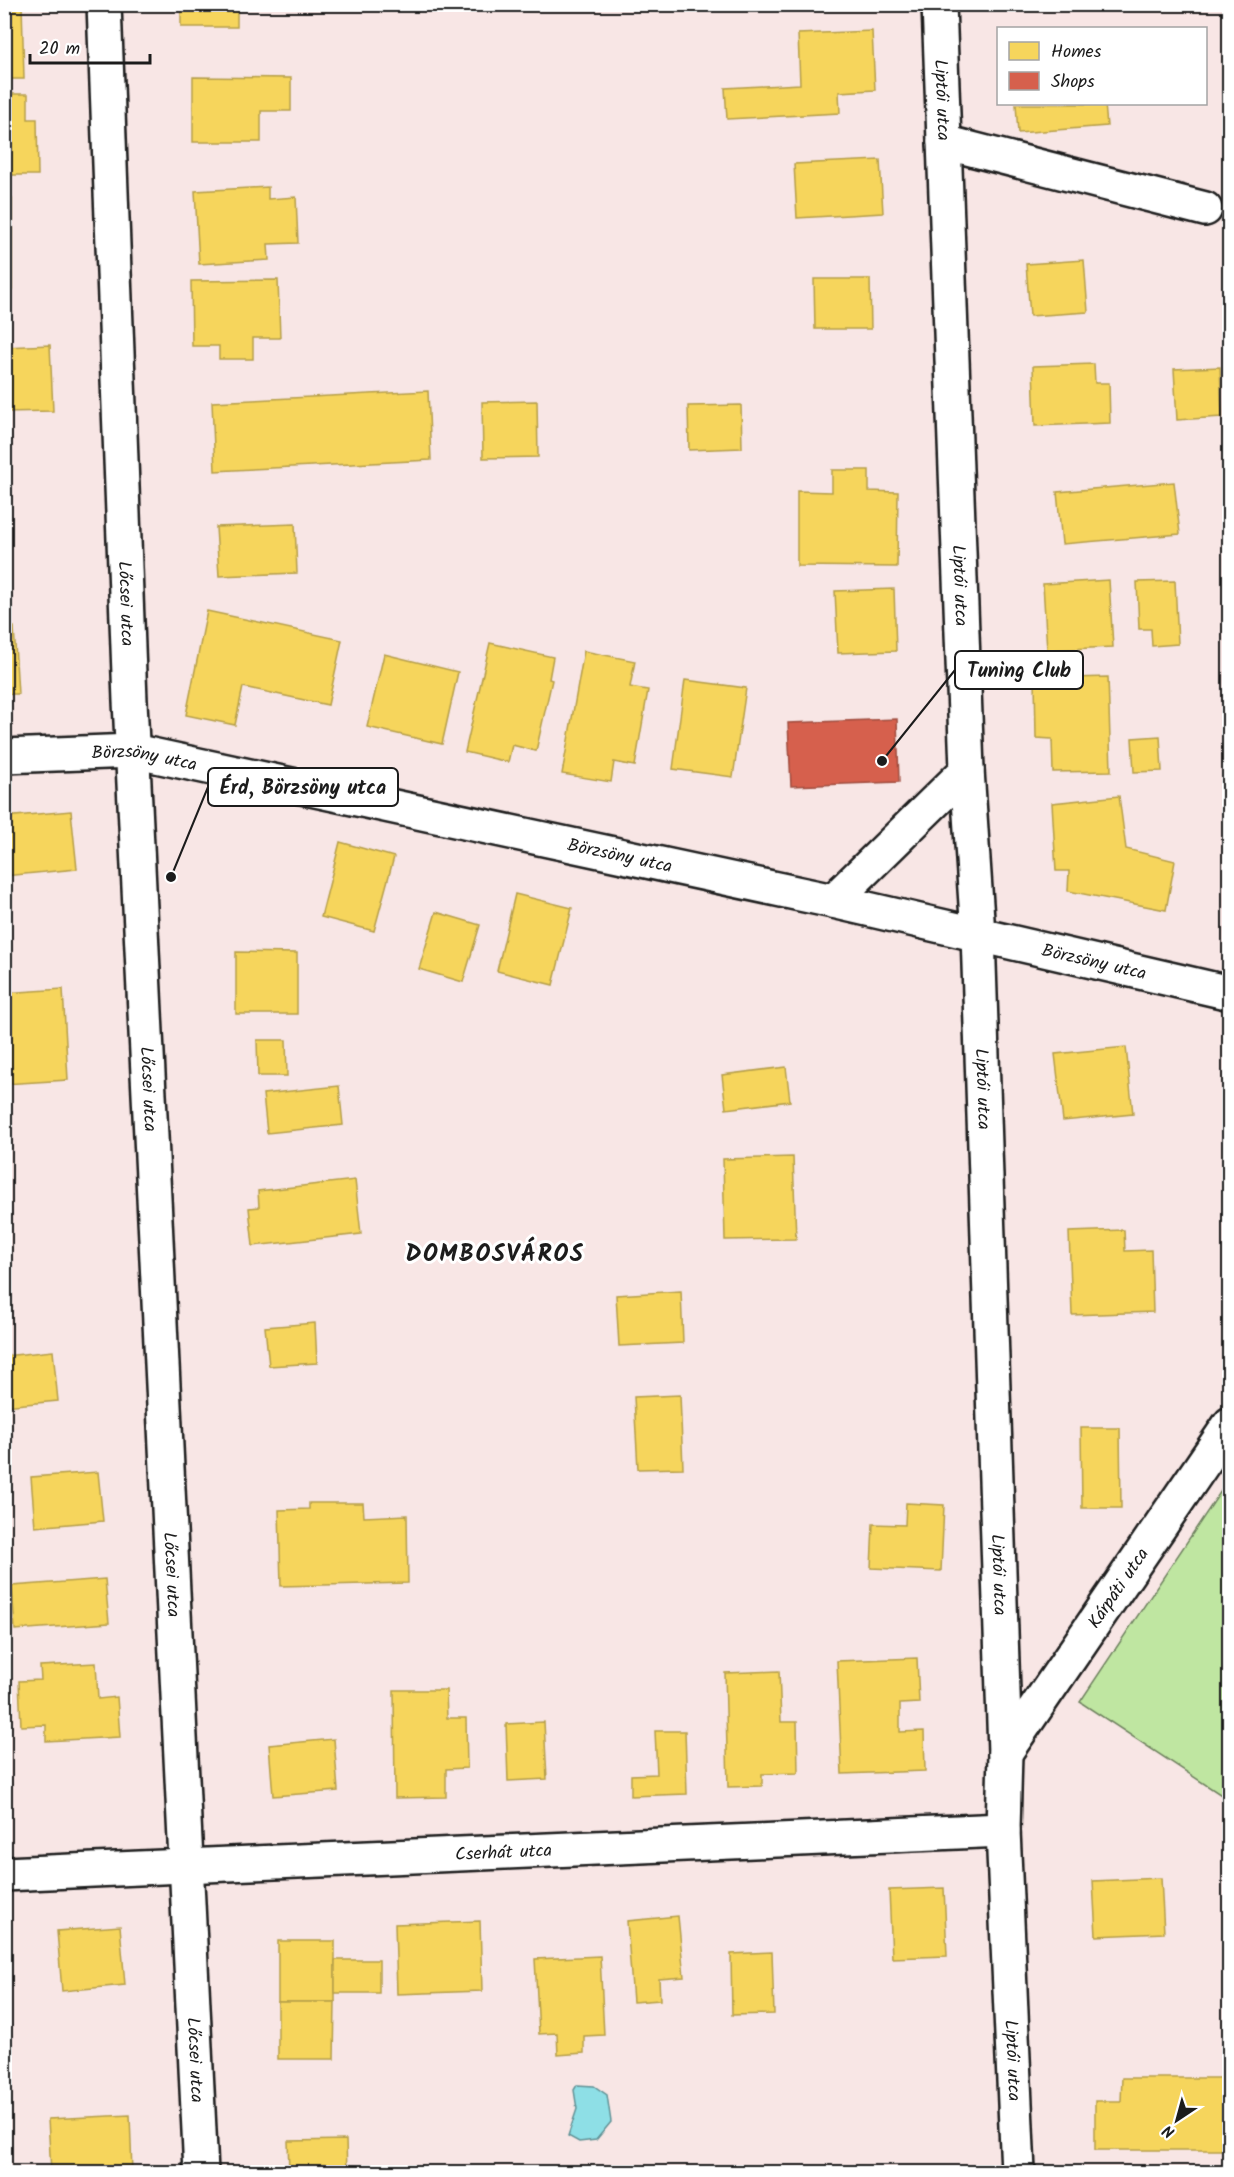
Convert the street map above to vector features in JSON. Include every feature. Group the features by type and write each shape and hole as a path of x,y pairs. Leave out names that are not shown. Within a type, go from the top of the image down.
{"street":[{"name":"Lőcsei utca","path":"104,4 133,751 201,2172"},
{"name":"Liptói utca","path":"939,4 967,770 978,934 1005,1753 1003,1830 1018,2172"},
{"path":"944,142 1205,209"},
{"name":"Börzsöny utca","path":"4,756 133,751 832,901 1230,993"},
{"path":"832,901 967,770"},
{"name":"Kárpáti utca","path":"1005,1753 1230,1424"},
{"name":"Cserhát utca","path":"4,1874 188,1868 1003,1830"}],"green space":[{"path":"1229,1479 1229,1800 1080,1702"}],"water":[{"path":"577,2085 594,2086 607,2095 611,2122 596,2140 579,2142 568,2136 577,2109 574,2090"}],"building: Homes":[{"path":"4,4 22,4 24,79 4,79"},
{"path":"181,4 237,4 237,27 181,27"},
{"path":"872,31 875,90 839,92 840,113 727,119 725,88 800,84 798,34"},
{"path":"193,77 291,78 291,111 261,111 261,142 193,142"},
{"path":"4,94 28,94 28,119 37,119 38,175 4,175"},
{"path":"1016,105 1105,105 1107,126 1018,133"},
{"path":"880,160 883,213 797,218 794,164"},
{"path":"268,187 268,199 296,197 298,243 268,244 269,260 199,264 195,191"},
{"path":"4,198 12,198 12,290 4,290"},
{"path":"1084,260 1088,312 1030,316 1026,264"},
{"path":"814,279 870,279 871,329 815,329"},
{"path":"278,280 280,338 253,338 253,359 219,359 219,346 192,346 191,281"},
{"path":"50,345 53,411 4,412 4,347"},
{"path":"1094,364 1095,383 1109,383 1110,423 1035,426 1033,366"},
{"path":"1220,367 1222,417 1177,420 1174,369"},
{"path":"428,391 431,460 215,471 212,402"},
{"path":"537,401 538,457 483,458 482,402"},
{"path":"741,405 742,448 689,450 688,406"},
{"path":"832,470 869,470 869,491 898,492 897,567 797,566 797,491 832,492"},
{"path":"1174,482 1180,534 1062,544 1057,492"},
{"path":"295,524 297,573 219,576 216,527"},
{"path":"1109,580 1113,647 1047,650 1043,584"},
{"path":"1175,581 1178,644 1152,646 1151,629 1139,629 1137,582"},
{"path":"894,589 896,651 838,653 835,591"},
{"path":"207,611 342,640 328,705 243,687 235,725 186,715"},
{"path":"14,627 18,694 4,694 4,628"},
{"path":"490,643 553,657 549,679 552,680 536,751 512,745 508,762 465,752"},
{"path":"584,651 635,661 630,687 648,690 635,766 614,762 611,782 562,774"},
{"path":"384,654 458,672 442,744 367,727"},
{"path":"1108,677 1111,771 1053,772 1052,739 1036,738 1035,679"},
{"path":"685,680 746,688 733,777 673,769"},
{"path":"1160,736 1162,771 1134,772 1132,738"},
{"path":"1119,796 1126,849 1175,861 1166,910 1068,891 1069,871 1056,871 1052,803"},
{"path":"71,811 77,869 4,876 4,817"},
{"path":"340,842 394,857 374,931 321,917"},
{"path":"515,894 572,908 553,985 497,971"},
{"path":"436,912 480,925 463,982 419,969"},
{"path":"236,952 297,953 297,1014 236,1014"},
{"path":"63,989 68,1080 4,1084 4,993"},
{"path":"257,1040 286,1040 287,1076 258,1076"},
{"path":"1126,1047 1133,1114 1063,1121 1055,1054"},
{"path":"786,1067 790,1101 726,1109 722,1075"},
{"path":"339,1086 343,1125 267,1133 263,1094"},
{"path":"793,1157 796,1239 725,1240 723,1159"},
{"path":"355,1180 361,1234 253,1246 249,1208 259,1207 258,1191"},
{"path":"1124,1230 1125,1251 1151,1250 1153,1312 1072,1315 1069,1232"},
{"path":"681,1291 683,1343 619,1346 616,1295"},
{"path":"315,1323 317,1363 269,1366 265,1327"},
{"path":"53,1351 58,1401 4,1406 4,1356"},
{"path":"680,1395 683,1468 638,1469 634,1397"},
{"path":"1081,1428 1120,1428 1121,1508 1082,1508"},
{"path":"98,1472 103,1521 35,1527 31,1477"},
{"path":"309,1503 363,1503 364,1517 407,1515 408,1583 281,1586 279,1510 309,1509"},
{"path":"906,1503 944,1505 941,1571 871,1568 873,1524 905,1525"},
{"path":"105,1579 109,1623 15,1630 12,1586"},
{"path":"917,1658 919,1703 900,1704 900,1732 924,1731 925,1771 842,1774 837,1661"},
{"path":"96,1663 98,1699 117,1697 120,1737 46,1741 46,1725 21,1726 19,1681 41,1680 40,1666"},
{"path":"779,1671 781,1722 797,1722 798,1773 762,1774 762,1786 728,1787 725,1673"},
{"path":"394,1690 446,1690 447,1718 466,1718 467,1768 446,1769 446,1797 395,1798"},
{"path":"544,1722 547,1779 508,1781 506,1724"},
{"path":"655,1731 685,1731 687,1794 631,1796 631,1775 657,1774"},
{"path":"334,1739 338,1791 273,1796 269,1745"},
{"path":"1161,1878 1164,1933 1096,1936 1093,1881"},
{"path":"944,1888 947,1956 892,1958 889,1890"},
{"path":"678,1916 684,1977 659,1979 660,2000 633,2002 627,1921"},
{"path":"480,1921 482,1991 397,1994 395,1924"},
{"path":"120,1926 125,1985 62,1991 57,1931"},
{"path":"278,1941 335,1941 335,2002 278,2002"},
{"path":"772,1952 774,2014 732,2015 731,1954"},
{"path":"600,1956 604,2035 584,2036 584,2053 558,2055 557,2033 539,2034 535,1959"},
{"path":"335,1960 379,1960 379,1993 335,1993"},
{"path":"278,2002 335,2002 334,2059 278,2059"},
{"path":"1122,2078 1225,2078 1225,2150 1095,2150 1095,2101 1121,2101"},
{"path":"130,2115 132,2172 51,2172 48,2119"},
{"path":"346,2140 347,2172 289,2172 288,2141"}],"building: Shops":[{"path":"897,719 899,782 791,786 788,723"}],"place":[{"name":"Tuning Club","path":"882,761"},
{"name":"Érd, Börzsöny utca","path":"171,877"}],"district":[{"name":"DOMBOSVÁROS","path":"495,1253"}]}
